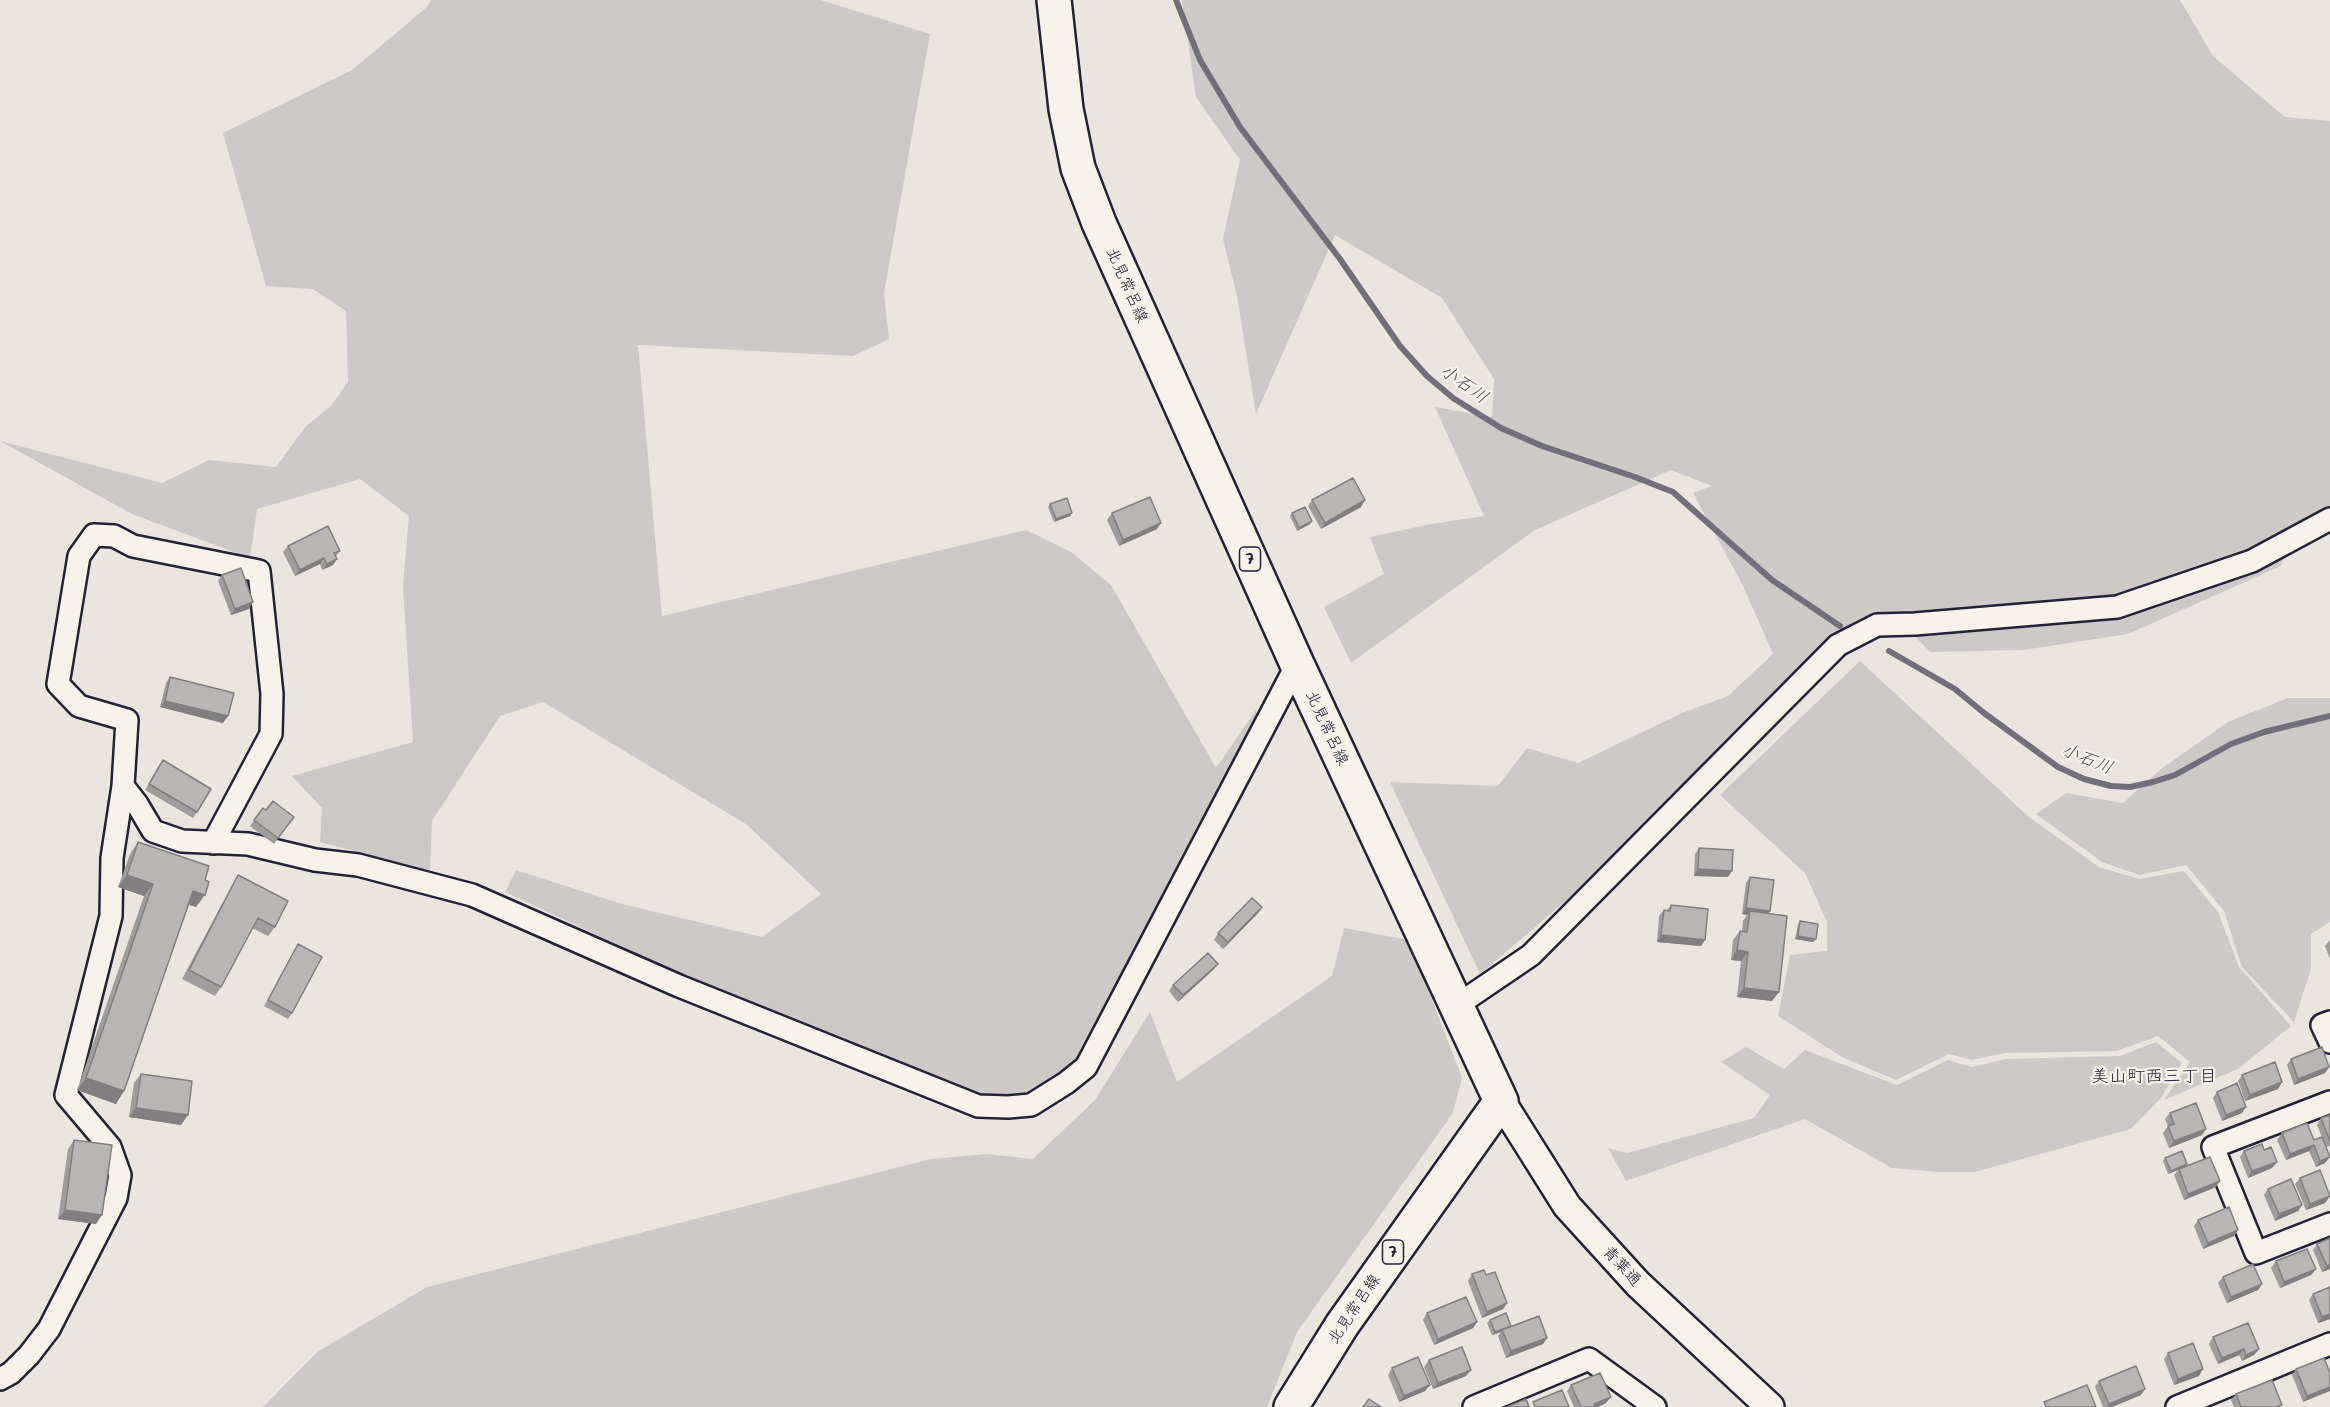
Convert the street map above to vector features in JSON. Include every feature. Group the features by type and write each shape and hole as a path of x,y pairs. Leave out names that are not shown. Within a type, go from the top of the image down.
{"main road":[{"name":"北見常呂線","path":"1054,0 1066,109 1078,168 1099,223 1297,664 1501,1101 1342,1325 1291,1407"}],"street":[{"path":"1456,1006 1531,955 1838,645 1877,626 2117,607 2252,561 2330,519"},
{"path":"0,1379 29,1355 49,1329 116,1198 120,1175 110,1148 66,1095 111,916 112,858 123,786 127,720 79,706 57,684 79,556 94,535 114,536 133,546 259,571 272,694 271,734 213,843"},
{"path":"123,786 153,831 182,841 248,844 315,860 358,865 472,895 679,986 978,1106 1031,1105 1066,1083 1086,1067 1092,1058 1297,664"},
{"path":"2330,1022 2322,1025 2330,1042"},
{"name":"青葉通","path":"1501,1101 1567,1206 1638,1284 1770,1407"},
{"path":"2330,1102 2212,1147 2256,1253 2330,1224"},
{"path":"2177,1407 2330,1344"},
{"path":"1474,1407 1589,1359 1655,1407"}],"shaded area":[{"path":"431,0 821,0 930,34 884,293 889,339 853,356 638,345 662,616 1026,530 1071,552 1111,585 1216,768 1256,710 1258,730 1078,1070 1034,1098 985,1098 764,1013 505,892 516,870 622,904 762,937 821,894 746,824 543,702 500,716 432,821 430,871 320,842 322,808 292,776 413,742 403,586 409,516 360,479 257,509 250,558 132,514 0,441 162,483 209,460 276,467 306,426 331,406 348,382 346,311 313,289 266,286 223,133 352,70 427,7"},
{"path":"1182,0 2180,0 2213,56 2285,117 2330,121 2330,510 2290,532 2281,566 2128,634 2023,650 1930,652 1896,617 1838,633 1655,825 1480,974 1390,782 1498,786 1527,748 1578,763 1682,713 1728,696 1773,654 1743,586 1693,493 1712,486 1671,470 1535,530 1351,663 1324,607 1384,574 1370,537 1484,516 1435,407 1492,417 1494,379 1442,298 1335,235 1256,414 1237,296 1223,239 1240,160 1196,97"},
{"path":"1860,661 2029,817 2099,867 2139,879 2184,871 2218,912 2239,967 2291,1026 2238,1069 2164,1100 2190,1062 2158,1036 2117,1051 2005,1053 1972,1060 1949,1054 1896,1080 1842,1057 1778,1016 1790,955 1827,951 1827,922 1805,873 1720,795"},
{"path":"2288,698 2330,698 2330,922 2311,934 2311,969 2294,1022 2242,967 2224,911 2186,865 2139,875 2102,862 2036,814 2066,793 2123,803 2161,769 2228,722"},
{"path":"1344,928 1409,940 1462,1078 1453,1113 1297,1332 1267,1407 263,1407 317,1352 427,1287 931,1159 987,1154 1033,1159 1095,1100 1150,1012 1177,1082 1332,976"},
{"path":"2156,1042 2182,1063 2160,1099 2131,1129 1975,1172 1892,1168 1805,1119 1626,1181 1608,1148 1627,1153 1754,1118 1770,1095 1721,1062 1746,1047 1784,1069 1805,1050 1897,1085 1948,1060 1972,1067 2006,1059 2120,1056"}],"building":[{"path":"1353,478 1365,500 1325,523 1312,500"},
{"path":"1150,497 1161,523 1123,540 1112,513"},
{"path":"1067,498 1072,513 1056,519 1050,504"},
{"path":"1305,507 1312,521 1299,528 1292,513"},
{"path":"328,526 340,551 334,553 337,559 327,564 324,558 300,570 288,546"},
{"path":"241,568 253,602 235,609 222,575"},
{"path":"170,677 234,693 228,716 165,701"},
{"path":"163,760 211,789 197,812 149,784"},
{"path":"273,801 294,817 278,838 254,820 263,808 266,810"},
{"path":"138,842 209,866 205,880 209,882 205,895 193,891 124,1091 86,1078 153,884 127,875"},
{"path":"1699,848 1733,850 1732,871 1698,869"},
{"path":"238,875 288,901 275,927 258,918 221,987 189,970"},
{"path":"1750,877 1774,880 1770,911 1746,908"},
{"path":"1252,898 1262,907 1228,942 1218,933"},
{"path":"1671,905 1708,909 1705,940 1661,935 1664,910 1670,911"},
{"path":"1750,911 1787,916 1779,992 1744,988 1748,952 1737,950 1740,931 1747,932"},
{"path":"1800,921 1818,924 1816,939 1798,936"},
{"path":"298,944 322,957 292,1013 268,1000"},
{"path":"1208,953 1218,964 1183,995 1173,985"},
{"path":"2322,1047 2329,1067 2298,1079 2291,1059"},
{"path":"2275,1062 2282,1082 2250,1095 2242,1075"},
{"path":"141,1074 192,1081 188,1115 136,1108"},
{"path":"2237,1083 2246,1107 2226,1115 2217,1092"},
{"path":"2196,1103 2206,1129 2174,1141 2168,1126 2174,1124 2170,1113"},
{"path":"2330,1115 2330,1141 2321,1118"},
{"path":"2307,1123 2314,1140 2322,1137 2330,1157 2320,1161 2314,1145 2290,1154 2282,1133"},
{"path":"74,1140 112,1145 102,1215 65,1210"},
{"path":"2262,1144 2264,1150 2271,1147 2277,1162 2252,1171 2244,1151"},
{"path":"2182,1151 2187,1164 2171,1171 2165,1158"},
{"path":"2210,1157 2220,1181 2188,1194 2179,1169"},
{"path":"2320,1170 2330,1196 2310,1204 2300,1178"},
{"path":"2291,1179 2302,1205 2279,1214 2268,1189"},
{"path":"2229,1207 2238,1230 2208,1243 2198,1220"},
{"path":"2330,1238 2330,1264 2327,1266 2317,1244"},
{"path":"2307,1249 2316,1269 2284,1282 2276,1261"},
{"path":"2253,1264 2262,1284 2231,1297 2223,1277"},
{"path":"1484,1270 1486,1275 1495,1272 1507,1303 1487,1312 1472,1274"},
{"path":"2330,1287 2330,1314 2322,1317 2313,1294"},
{"path":"1466,1297 1477,1322 1438,1339 1427,1313"},
{"path":"1506,1313 1511,1326 1495,1332 1490,1320"},
{"path":"1539,1316 1547,1338 1511,1351 1502,1330"},
{"path":"2248,1323 2259,1349 2246,1355 2244,1349 2222,1358 2213,1337"},
{"path":"2193,1343 2203,1369 2178,1379 2168,1353"},
{"path":"1462,1347 1471,1370 1438,1383 1429,1360"},
{"path":"1418,1357 1430,1385 1404,1396 1392,1368"},
{"path":"2324,1358 2330,1373 2330,1387 2307,1396 2296,1369"},
{"path":"2136,1366 2145,1389 2109,1404 2099,1381"},
{"path":"1600,1373 1611,1397 1594,1404 1596,1407 1581,1407 1571,1385"},
{"path":"2272,1380 2282,1405 2241,1407 2236,1394"},
{"path":"2087,1385 2096,1407 2046,1407 2044,1402"},
{"path":"1562,1390 1569,1407 1535,1407 1533,1402"},
{"path":"1369,1399 1381,1407 1363,1407"},
{"path":"1526,1399 1529,1407 1507,1407"}],"waterway":[{"name":"小石川","path":"1176,0 1200,60 1240,127 1340,259 1400,346 1427,376 1453,398 1501,428 1542,446 1673,492 1772,580 1840,626"},
{"name":"小石川","path":"1889,651 1955,689 2058,767 2084,779 2111,786 2130,787 2175,775 2231,744 2264,732 2330,716"}],"district":[{"name":"美山町西三丁目","path":"2154,1076"}]}
